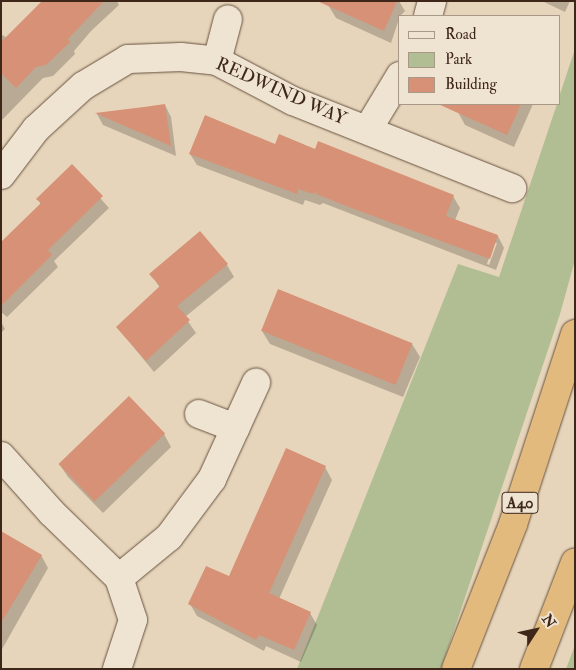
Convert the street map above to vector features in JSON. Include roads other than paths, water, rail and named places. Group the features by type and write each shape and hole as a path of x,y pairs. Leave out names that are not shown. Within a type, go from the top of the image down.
{"highway":[{"name":"A40","path":"456,669 513,524 575,334"},
{"path":"534,669 575,563"}],"street":[{"path":"428,15 432,1"},
{"path":"217,62 228,19"},
{"name":"REDWIND WAY","path":"1,175 36,129 83,86 128,60 181,57 217,62 293,101 368,129 512,188"},
{"path":"368,129 398,79"},
{"path":"119,578 169,537 212,479 256,383"},
{"path":"199,414 235,428"},
{"path":"3,462 119,578 133,620 117,669"}]}
